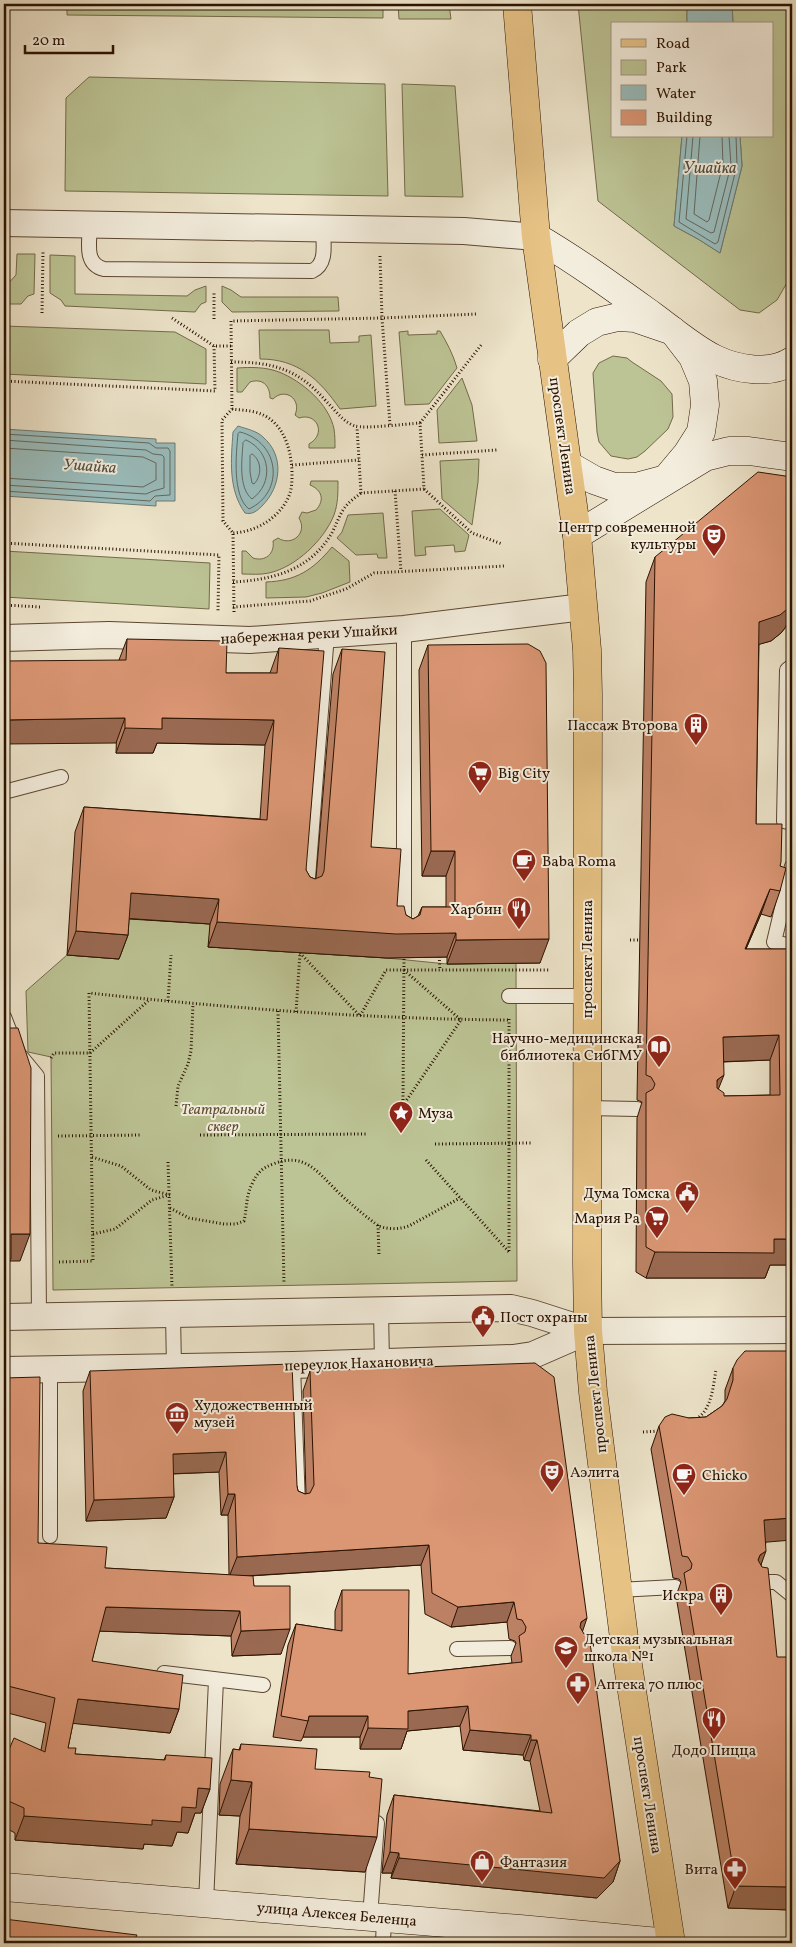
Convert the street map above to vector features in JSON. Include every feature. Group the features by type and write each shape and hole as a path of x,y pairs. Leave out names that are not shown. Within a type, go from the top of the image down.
{"main road":[{"name":"проспект Ленина","path":"517,4 536,237 577,535 588,694 588,1331 593,1392 625,1646 670,1943"},
{"path":"536,237 574,259 715,359 738,367 762,370 788,364 792,361"},
{"path":"552,359 579,333 596,322 618,317 635,318 673,331 693,357 703,380 706,405 701,432 687,454 666,479 636,488 614,488 594,480 568,465"},
{"path":"577,535 666,479 705,457 729,451 792,457"},
{"name":"улица Алексея Беленца","path":"4,1887 206,1903 379,1926 670,1943"}],"street":[{"path":"4,223 464,231 536,237"},
{"name":"набережная реки Ушайки","path":"4,638 108,635 250,640 404,629 583,608"},
{"name":"переулок Нахановича","path":"4,1316 510,1308 588,1331 792,1330"},
{"name":"переулок Нахановича","path":"4,1370 174,1368 513,1358 533,1355 588,1331"}],"lane":[{"path":"90,224 90,258 99,268 312,271 317,269 322,261 323,229"},
{"path":"404,629 404,935"},
{"path":"306,895 327,634"},
{"path":"792,666 788,670 784,821 792,823"},
{"path":"4,792 61,777"},
{"path":"792,866 774,942 792,946"},
{"path":"509,996 587,996"},
{"path":"4,1017 18,1053 37,1076 39,1316"},
{"path":"587,1108 637,1109"},
{"path":"381,1310 382,1363"},
{"path":"173,1314 174,1368"},
{"path":"293,1365 298,1506"},
{"path":"50,1370 50,1536"},
{"path":"759,1582 776,1582 792,1595"},
{"path":"618,1590 675,1587"},
{"path":"581,1647 625,1646"},
{"path":"457,1649 510,1648"},
{"path":"152,1672 263,1685"},
{"path":"206,1903 216,1680"},
{"path":"378,1808 379,1926"}],"path":[{"path":"380,250 382,318 390,425"},
{"path":"42,314 43,260"},
{"path":"214,319 215,270"},
{"path":"250,640 234,616 233,533 222,521 222,420 232,409 231,321 477,314"},
{"path":"172,318 214,346 231,346"},
{"path":"482,344 420,423 424,489 472,533 502,544"},
{"path":"4,381 215,391 214,346"},
{"path":"231,362 265,363 284,368 310,384 345,422 357,427 420,423"},
{"path":"232,409 255,412 279,428 286,438 292,465 292,484 289,497 282,508 258,527 243,533 233,533"},
{"path":"357,427 361,493"},
{"path":"422,455 496,450"},
{"path":"292,465 359,460"},
{"path":"233,582 267,578 295,569 319,551 330,536 346,506 361,493 424,489"},
{"path":"395,491 401,571"},
{"path":"4,543 219,554 218,616"},
{"path":"233,606 310,601 346,589 374,573 504,566"},
{"path":"404,935 405,1100 461,1020"},
{"path":"630,940 638,940"},
{"path":"439,951 440,970"},
{"path":"296,1012 300,952 360,1016"},
{"path":"168,1001 171,956"},
{"path":"360,1016 386,970 549,970"},
{"path":"404,970 461,1020"},
{"path":"38,1262 94,1261 89,993 278,1011 404,1018 509,1020 509,1253 426,1160"},
{"path":"37,1076 54,1053 90,1053 149,1000"},
{"path":"176,1106 178,1086 188,1064 191,1051 193,1004"},
{"path":"278,1011 284,1312"},
{"path":"200,1135 366,1134"},
{"path":"38,1136 142,1135"},
{"path":"435,1144 532,1143"},
{"path":"92,1157 121,1166 151,1190 170,1195"},
{"path":"170,1208 189,1218 236,1224 244,1221 246,1198 253,1182 262,1168 281,1160 305,1162 318,1171 336,1191 378,1225 401,1229 431,1215 460,1198"},
{"path":"168,1162 173,1314"},
{"path":"93,1234 115,1229 152,1200 170,1195"},
{"path":"378,1225 379,1256"},
{"path":"692,1421 701,1417 709,1404 716,1370"},
{"path":"643,1432 662,1431"}],"green space":[{"path":"67,4 383,4 383,18 67,15"},
{"path":"398,4 449,4 451,19 399,19"},
{"path":"578,4 687,4 687,22 611,22 611,138 682,138 674,226 720,253 742,166 740,138 774,138 774,22 733,22 732,4 792,4 792,274 777,300 759,313 740,310 598,201"},
{"path":"89,77 385,84 388,196 65,191 66,98"},
{"path":"402,84 455,86 463,197 405,196"},
{"path":"17,254 35,254 34,294 28,296 21,304 4,304 4,288 16,275"},
{"path":"50,255 75,256 75,294 187,296 195,290 206,286 206,302 201,304 195,312 65,306 61,300 50,293"},
{"path":"222,286 241,297 338,297 339,311 232,312 222,302"},
{"path":"4,326 175,332 206,349 206,384 4,374"},
{"path":"259,330 329,330 330,343 359,342 359,336 371,335 376,406 340,409 324,389 306,373 286,363 260,359"},
{"path":"408,331 408,335 437,334 437,331 440,331 450,349 457,368 429,404 405,405 399,332"},
{"path":"613,356 627,358 661,381 672,394 673,417 668,429 637,457 628,459 611,456 599,442 597,432 593,373 599,363"},
{"path":"237,368 274,370 305,387 327,411 334,431 335,448 309,448 309,444 318,435 318,425 311,418 299,418 295,415 296,404 291,396 282,394 273,399 270,398 267,386 258,381 250,382 242,392 237,392"},
{"path":"462,378 472,405 477,441 439,443 437,410"},
{"path":"479,459 472,525 442,499 440,461"},
{"path":"311,481 338,481 334,515 323,534 299,559 279,570 269,573 242,574 242,551 246,551 253,558 265,558 271,553 273,541 278,538 288,541 293,540 300,533 301,524 299,518 302,512 307,513 316,510 321,503 320,492 310,485"},
{"path":"440,509 469,535 465,551 455,552 454,545 425,547 426,555 415,556 412,511"},
{"path":"383,513 387,558 378,558 377,554 356,555 337,538 342,532 348,515"},
{"path":"332,547 349,561 350,582 306,597 266,598 266,582 295,577 303,573 318,562"},
{"path":"4,551 210,563 209,609 4,597"},
{"name":"Театральный сквер","path":"122,918 210,924 209,947 387,958 447,964 516,963 517,1281 53,1290 51,1057 28,1052 26,991 67,955 119,959"}],"water":[{"path":"687,4 732,4 733,22 687,22"},
{"name":"Ушайка","path":"682,138 740,138 742,166 720,253 674,226"},
{"path":"238,426 261,435 275,453 277,462 278,472 273,490 262,506 252,513 245,513 233,484 231,464 233,432"},
{"path":"4,429 156,439 156,443 175,443 175,501 156,501 156,506 4,496"}],"building":[{"path":"4,4 7,4 5,125 4,125"},
{"path":"758,472 792,477 792,605 780,615 759,622 756,824 782,824 780,866 786,868 780,891 770,889 745,949 792,949 792,1239 774,1239 774,1253 655,1252 646,1247 646,1093 653,1089 655,1084 651,1077 646,1075 655,557","holes":["779,1035 780,1095 724,1096 724,1093 717,1088 717,1080 724,1075 723,1037"]},
{"path":"127,639 227,641 226,673 277,673 279,648 324,651 306,870 310,877 315,879 322,876 324,871 342,649 385,652 371,847 401,849 397,906 404,906 406,915 413,919 420,915 422,907 455,907 455,851 431,851 428,645 528,644 540,651 546,663 549,939 456,940 456,933 396,934 217,922 219,899 131,893 128,935 76,931 84,807 267,820 274,720 162,718 162,729 125,728 125,718 4,720 4,661 126,660"},
{"path":"4,1028 18,1028 31,1068 30,1234 11,1234 11,1259 4,1259"},
{"path":"745,1351 792,1351 792,1518 764,1520 766,1551 760,1555 758,1560 762,1567 768,1568 777,1657 792,1657 792,1887 736,1886 684,1573 691,1569 692,1564 688,1557 682,1556 659,1426 665,1417 672,1414 689,1418 706,1417 722,1406 727,1399 733,1380 733,1368"},
{"path":"535,1363 554,1377 587,1618 581,1622 580,1627 584,1634 589,1635 620,1861 604,1878 399,1858 399,1853 390,1852 394,1795 552,1813 537,1740 531,1740 531,1735 470,1730 468,1706 408,1711 408,1729 368,1728 368,1716 309,1716 308,1721 281,1716 296,1624 342,1631 342,1590 409,1590 408,1674 522,1662 519,1636 525,1632 526,1627 522,1620 517,1619 514,1602 458,1607 432,1593 429,1545 237,1557 235,1494 228,1494 226,1452 173,1454 174,1497 94,1500 90,1371 292,1364 297,1486 298,1491 305,1494 310,1493 314,1485 310,1371"},
{"path":"40,1377 38,1543 107,1547 105,1568 253,1576 254,1586 290,1586 290,1629 241,1631 240,1611 106,1607 92,1661 183,1675 179,1709 78,1699 68,1748 76,1748 75,1754 165,1760 166,1755 212,1758 210,1789 198,1788 196,1808 182,1807 181,1822 152,1820 152,1825 24,1816 24,1808 4,1799 4,1761 14,1738 45,1752 55,1698 4,1685 4,1378"},
{"path":"241,1744 317,1749 315,1769 370,1772 369,1777 382,1779 377,1837 249,1829 252,1782 231,1780 233,1749 240,1750"},
{"path":"4,1919 137,1935 133,1943 4,1943"}],"place":[{"name":"Центр современной культуры","path":"714,557"},
{"name":"Пассаж Второва","path":"696,746"},
{"name":"Big City","path":"480,794"},
{"name":"Baba Roma","path":"524,882"},
{"name":"Харбин","path":"519,930"},
{"name":"Научно-медицинская библиотека СибГМУ","path":"659,1068"},
{"name":"Муза","path":"401,1134"},
{"name":"Дума Томска","path":"687,1214"},
{"name":"Мария Ра","path":"657,1239"},
{"name":"Пост охраны","path":"483,1338"},
{"name":"Художественный музей","path":"177,1435"},
{"name":"Аэлита","path":"552,1493"},
{"name":"Chicko","path":"684,1496"},
{"name":"Искра","path":"721,1616"},
{"name":"Детская музыкальная школа №1","path":"566,1669"},
{"name":"Аптека 70 плюс","path":"578,1705"},
{"name":"Додо Пицца","path":"714,1740"},
{"name":"Фантазия","path":"482,1883"},
{"name":"Вита","path":"735,1890"}]}
